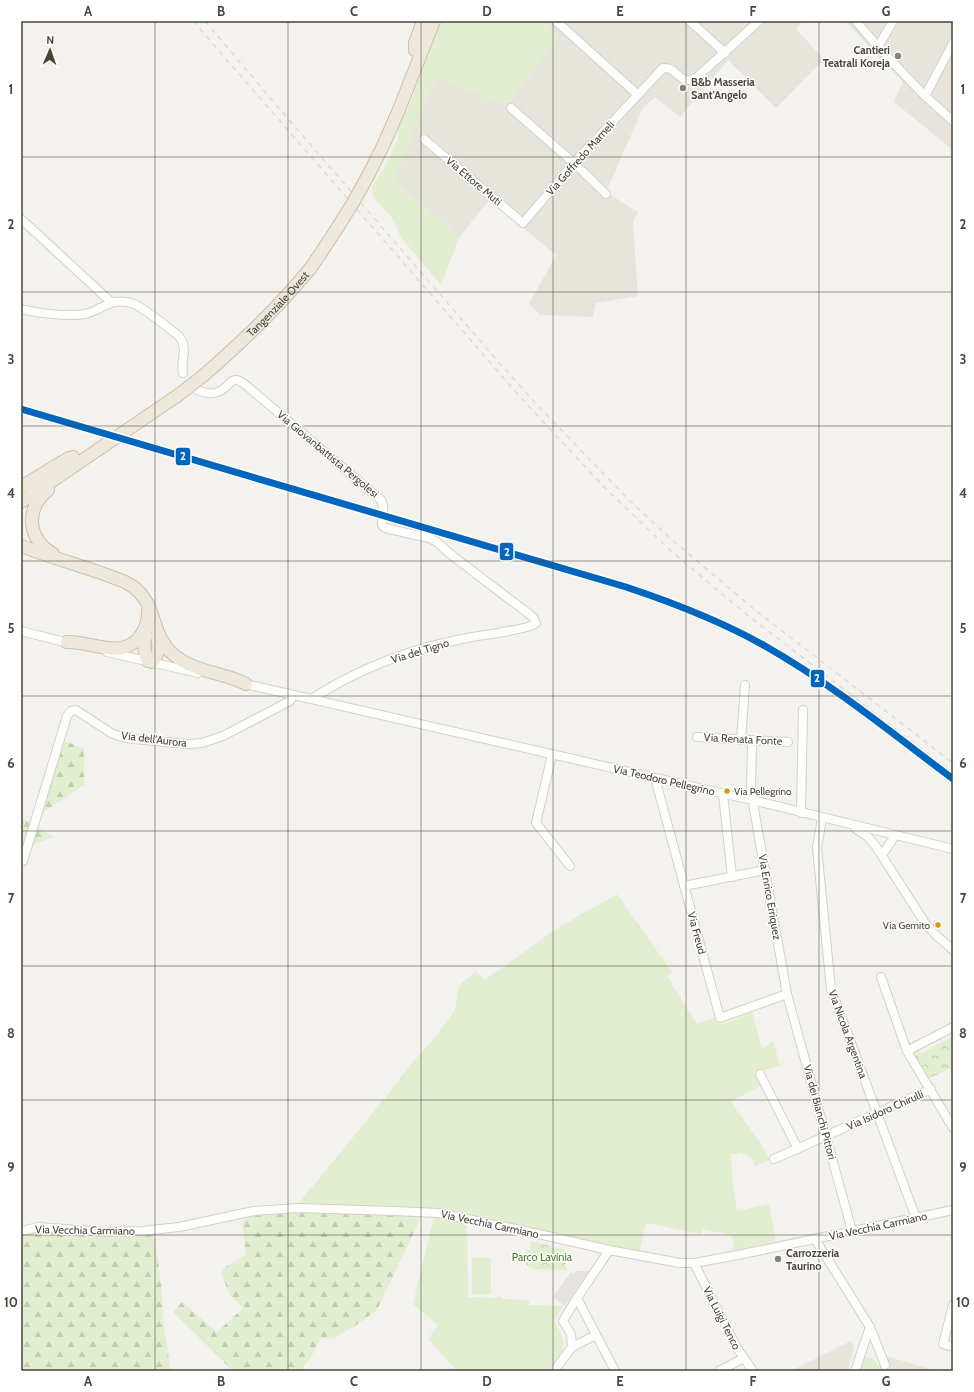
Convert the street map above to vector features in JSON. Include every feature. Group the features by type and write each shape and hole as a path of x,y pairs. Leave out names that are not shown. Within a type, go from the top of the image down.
{"highway":[{"path":"415,50 415,43 423,21"},
{"name":"Tangenziale Ovest","path":"395,111 426,21"},
{"name":"Tangenziale Ovest","path":"21,502 239,346 310,269 334,227 368,178 434,21"},
{"path":"62,559 43,546 36,538 33,530 33,510 37,500 86,460 91,451"},
{"name":"Tangenziale Ovest","path":"21,493 74,457 91,451"},
{"path":"21,487 69,458 74,457"},
{"path":"21,546 62,559 129,584 140,592 149,608 151,628 144,647 146,658 150,662"},
{"path":"67,642 119,649 127,647 135,642 143,632 151,628"},
{"path":"151,628 166,647 180,660 198,668 246,684"}],"street":[{"path":"556,21 637,94"},
{"path":"690,21 725,53 759,21"},
{"path":"856,21 878,47 925,96 952,118"},
{"path":"878,47 892,21"},
{"path":"925,96 953,43"},
{"name":"Via Goffredo Mameli","path":"524,223 574,163 663,68 669,68 683,79 690,81 696,78 725,53"},
{"path":"511,108 574,163 606,194"},
{"name":"Via Ettore Muti","path":"424,138 524,223"},
{"path":"21,219 111,302"},
{"path":"21,308 36,312 86,314 111,302 132,303 179,336 183,342 184,348 182,367 183,373"},
{"name":"Via Giovanbattista Pergolesi","path":"197,390 206,394 219,393 235,380 247,386 381,500 384,505 384,511 381,520 382,525 385,528 429,538 437,542 449,553 533,617 536,623"},
{"name":"Via del Tigno","path":"311,699 355,674 413,651 461,639 534,626 536,623"},
{"name":"Via Teodoro Pellegrino","path":"21,631 552,755 752,800 846,824"},
{"path":"742,740 745,685"},
{"name":"Via dell'Aurora","path":"23,861 67,716 71,711 76,710 111,733 122,737 188,744 202,743 243,727 290,701 293,695"},
{"path":"802,813 803,710"},
{"name":"Via Renata Fonte","path":"697,737 788,742"},
{"name":"Via Enrico Erriquez","path":"752,740 752,800 787,994"},
{"path":"552,755 536,823 570,866"},
{"name":"Via Freud","path":"654,778 720,1018 787,994"},
{"path":"723,794 732,877"},
{"name":"Via Nicola Argentina","path":"822,818 817,848 830,989 916,1218"},
{"path":"846,824 953,849"},
{"path":"846,824 867,836 882,855 925,923 953,950"},
{"path":"882,855 895,836"},
{"path":"684,886 765,870"},
{"path":"881,978 907,1052 953,1128"},
{"name":"Via dei Bianchi Pittori","path":"787,994 852,1231"},
{"path":"907,1052 953,1027"},
{"path":"760,1074 798,1149"},
{"name":"Via Isidoro Chirulli","path":"774,1159 931,1090"},
{"name":"Via Vecchia Carmiano","path":"21,1231 38,1227 105,1232 142,1231 179,1227 254,1211 298,1208 438,1213 665,1262 694,1263 953,1210"},
{"path":"815,1239 870,1327 885,1365"},
{"path":"572,1347 571,1334 563,1321 610,1250"},
{"name":"Via Luigi Tenco","path":"694,1263 737,1348 753,1371"},
{"path":"577,1298 615,1371"},
{"path":"953,1305 943,1344 953,1347"},
{"path":"855,1371 870,1327"},
{"path":"556,1371 557,1367 572,1347 596,1335"},
{"path":"719,1371 744,1358"}],"shaded area":[{"path":"543,21 803,21 796,29 824,59 776,108 728,60 680,117 655,97 643,108 606,192 638,212 633,221 638,296 596,303 593,317 540,315 529,304 556,255 489,200 459,238 394,179 436,76 559,37"},
{"path":"845,21 953,21 953,150 894,102 903,82"},
{"path":"576,1271 589,1271 565,1306 553,1297 571,1272 574,1274"},
{"path":"851,1341 854,1346 848,1371 791,1371"},
{"path":"886,1356 930,1369 929,1371 892,1371"}],"green space":[{"path":"441,21 543,21 559,37 506,106 436,77 394,179 459,238 441,285 400,236 394,220 373,197 372,187 386,165 398,139 398,125 404,113 407,111"},
{"path":"60,740 84,748 84,785 36,817"},
{"path":"21,817 54,837 21,849"},
{"path":"617,894 672,972 667,976 697,1024 715,1017 719,1024 727,1023 752,1011 762,1049 773,1041 780,1066 756,1072 762,1086 730,1101 760,1142 770,1160 755,1166 752,1159 747,1155 743,1155 742,1153 731,1154 733,1186 737,1211 769,1204 776,1241 734,1251 732,1235 703,1229 701,1234 646,1223 639,1252 436,1209 298,1204 451,1016 455,1009 459,987 462,982 469,978 475,971 485,980 562,925"},
{"path":"953,1037 953,1067 928,1079 914,1053 918,1049 921,1053"},
{"path":"298,1210 422,1215 377,1310 358,1324 333,1339 321,1338 310,1359 300,1371 233,1371 173,1312 182,1302 217,1332 243,1308 230,1295 221,1273 225,1267 246,1255 242,1222 254,1213"},
{"path":"434,1216 460,1220 467,1223 468,1297 496,1298 499,1296 504,1299 529,1300 529,1305 563,1306 554,1320 562,1336 562,1352 549,1371 457,1371 428,1339 438,1325 413,1304"},
{"path":"38,1228 154,1233 161,1283 164,1329 171,1371 21,1371 21,1233"},
{"name":"Parco Lavinia","path":"531,1241 566,1250 566,1270 532,1269 526,1264 526,1250 531,1250"},
{"path":"472,1258 491,1258 491,1294 472,1294"},
{"path":"865,1356 874,1359 879,1366 889,1362 892,1371 859,1371"}],"railway":[{"path":"193,21 521,398 607,490 671,551 746,614 953,773"},
{"path":"205,21 496,359 539,407 630,501 670,538 755,610 953,763"}],"transit line":[{"name":"2","path":"21,409 626,587 662,599 731,628 790,661 838,693 953,779"}],"place":[{"name":"Cantieri Teatrali Koreja","path":"898,56"},
{"name":"B&b Masseria Sant'Angelo","path":"683,88"},
{"name":"Via Pellegrino","path":"727,791"},
{"name":"Via Gemito","path":"938,925"},
{"name":"Carrozzeria Taurino","path":"778,1259"}]}
